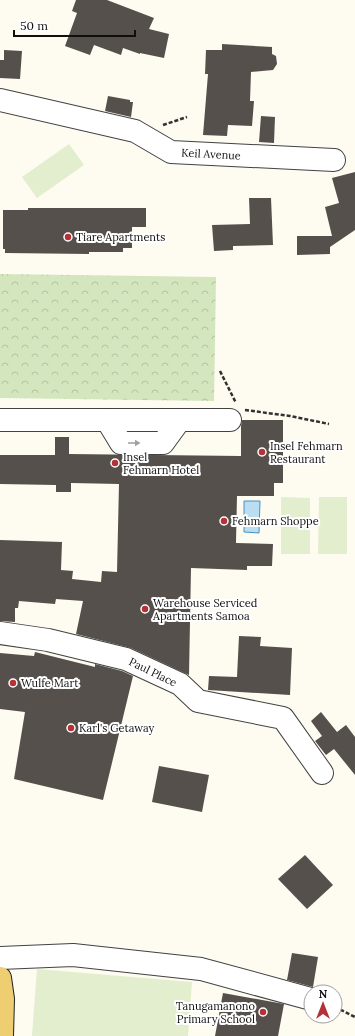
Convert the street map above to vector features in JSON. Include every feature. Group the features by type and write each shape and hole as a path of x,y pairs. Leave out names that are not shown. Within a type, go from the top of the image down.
{"main road":[{"path":"0,978 3,999 2,1036"}],"street":[{"name":"Keil Avenue","path":"0,100 135,131 171,152 334,160"},
{"path":"0,420 230,420"},
{"name":"Paul Place","path":"0,633 48,640 126,659 180,684 198,701 282,718 322,772"},
{"path":"0,958 73,955 201,968 303,997"}],"path":[{"path":"220,372 239,409 290,416 329,424"},
{"path":"343,1011 355,1017"}],"green space":[{"path":"69,144 84,165 37,198 22,177"},
{"path":"0,274 216,277 214,401 0,398"},
{"path":"281,497 310,498 310,554 281,554"},
{"path":"319,497 347,497 347,554 318,554"},
{"path":"37,969 192,982 188,1036 32,1036"}],"water":[{"path":"244,501 260,501 259,533 244,532"}],"building":[{"path":"76,0 107,0 154,18 149,29 169,34 164,58 140,54 123,48 121,55 94,45 90,55 65,46 77,13 72,11"},
{"path":"222,44 272,47 272,54 276,56 277,64 273,70 251,72 250,101 254,101 252,126 228,125 227,136 203,135 208,74 205,74 206,50 222,50"},
{"path":"4,50 22,51 20,79 0,78 0,60 4,60"},
{"path":"108,96 130,100 130,102 133,102 131,117 105,111"},
{"path":"261,116 275,117 274,143 259,142"},
{"path":"355,172 355,230 330,247 330,254 297,255 297,236 332,236 325,207 339,203 332,178"},
{"path":"249,198 271,198 273,245 233,246 233,250 214,251 212,225 250,224"},
{"name":"Tiare Apartments","path":"28,208 146,208 146,227 132,227 132,248 123,248 123,252 89,252 89,254 5,253 5,249 3,249 3,210 28,210"},
{"path":"242,420 283,420 283,483 274,483 274,496 237,496 236,543 273,544 272,566 247,566 247,570 191,568 189,675 131,648 76,634 83,601 56,599 55,604 19,601 18,608 15,608 15,622 0,621 0,540 62,542 61,570 73,571 72,579 101,582 102,571 117,572 119,484 71,483 71,492 56,492 56,485 0,484 0,455 55,455 55,437 69,437 69,454 241,456"},
{"path":"239,636 261,637 260,646 292,648 290,695 208,690 209,676 237,677"},
{"name":"Karl's Getaway","path":"35,652 95,667 95,664 122,671 133,676 103,800 14,779 25,712 0,709 0,653 34,656"},
{"path":"321,712 337,732 346,725 355,737 355,775 334,749 326,755 315,741 322,736 311,721"},
{"path":"159,766 209,775 202,812 152,802"},
{"path":"305,855 333,885 307,909 278,879"},
{"path":"292,953 318,957 314,984 303,984 287,980"},
{"path":"223,993 284,1004 278,1036 215,1036"}],"place":[{"name":"Tiare Apartments","path":"68,237"},
{"name":"Insel Fehmarn Restaurant","path":"262,452"},
{"name":"Insel Fehmarn Hotel","path":"115,463"},
{"name":"Fehmarn Shoppe","path":"224,521"},
{"name":"Warehouse Serviced Apartments Samoa","path":"145,609"},
{"name":"Wulfe Mart","path":"13,683"},
{"name":"Karl's Getaway","path":"71,728"},
{"name":"Tanugamanono Primary School","path":"263,1012"}]}
